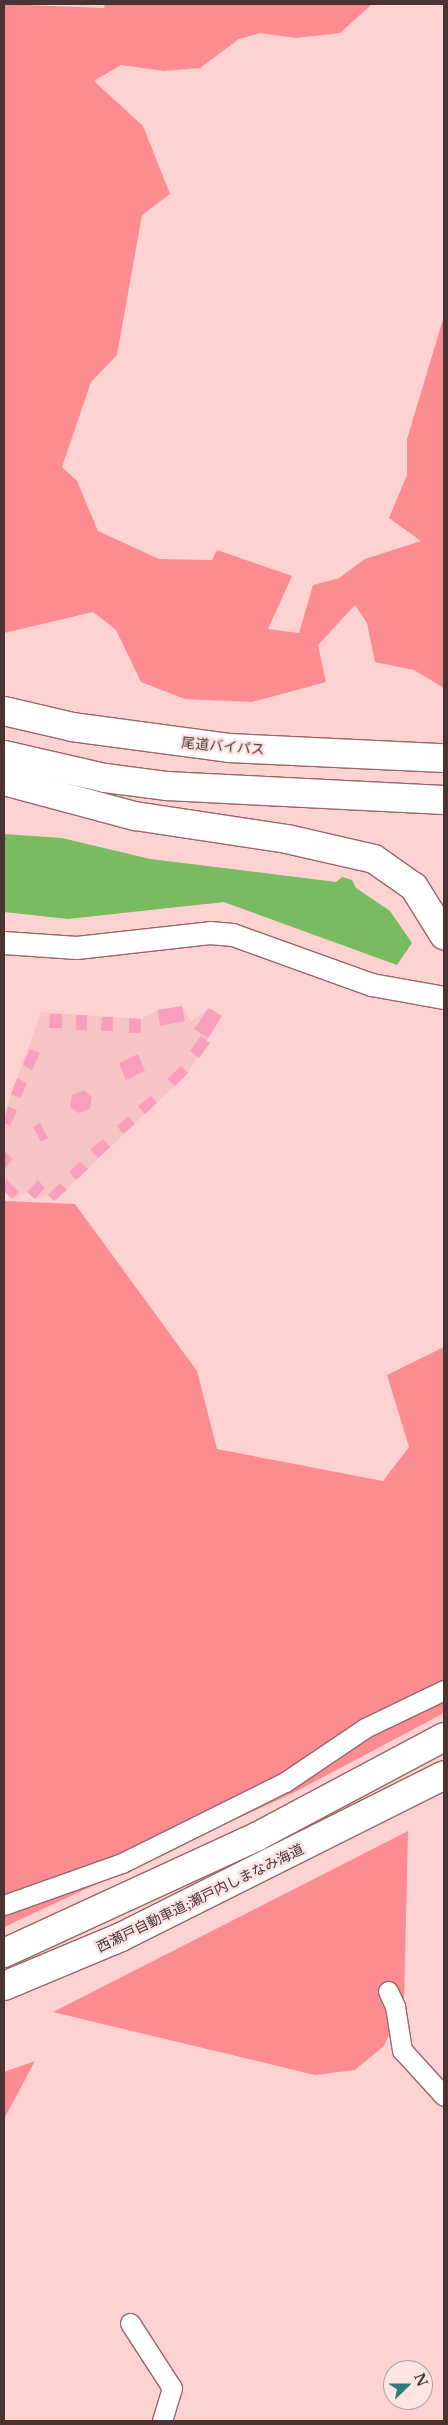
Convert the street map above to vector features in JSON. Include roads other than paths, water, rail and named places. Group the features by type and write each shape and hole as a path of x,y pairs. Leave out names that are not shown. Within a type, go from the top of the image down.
{"highway":[{"name":"尾道バイパス","path":"4,711 152,740 306,752 444,758"},
{"name":"尾道バイパス","path":"4,746 193,773 444,784"},
{"path":"306,752 444,751"},
{"path":"4,755 105,778 167,786 444,800"},
{"path":"4,781 135,816 287,839 374,859 414,888 444,936"},
{"path":"378,1774 444,1730"},
{"path":"4,1953 118,1904 378,1774 444,1737"},
{"path":"393,1804 444,1775"},
{"path":"393,1804 444,1782"},
{"name":"西瀬戸自動車道;瀬戸内しまなみ海道","path":"4,1986 121,1937 393,1804"}],"street":[{"path":"4,943 77,948 210,933 233,935 372,985 444,998"},
{"path":"4,1905 122,1863 285,1782 365,1728 444,1690"},
{"path":"388,1991 395,2006 402,2050 444,2096"},
{"path":"130,2324 172,2388 162,2421"}]}
